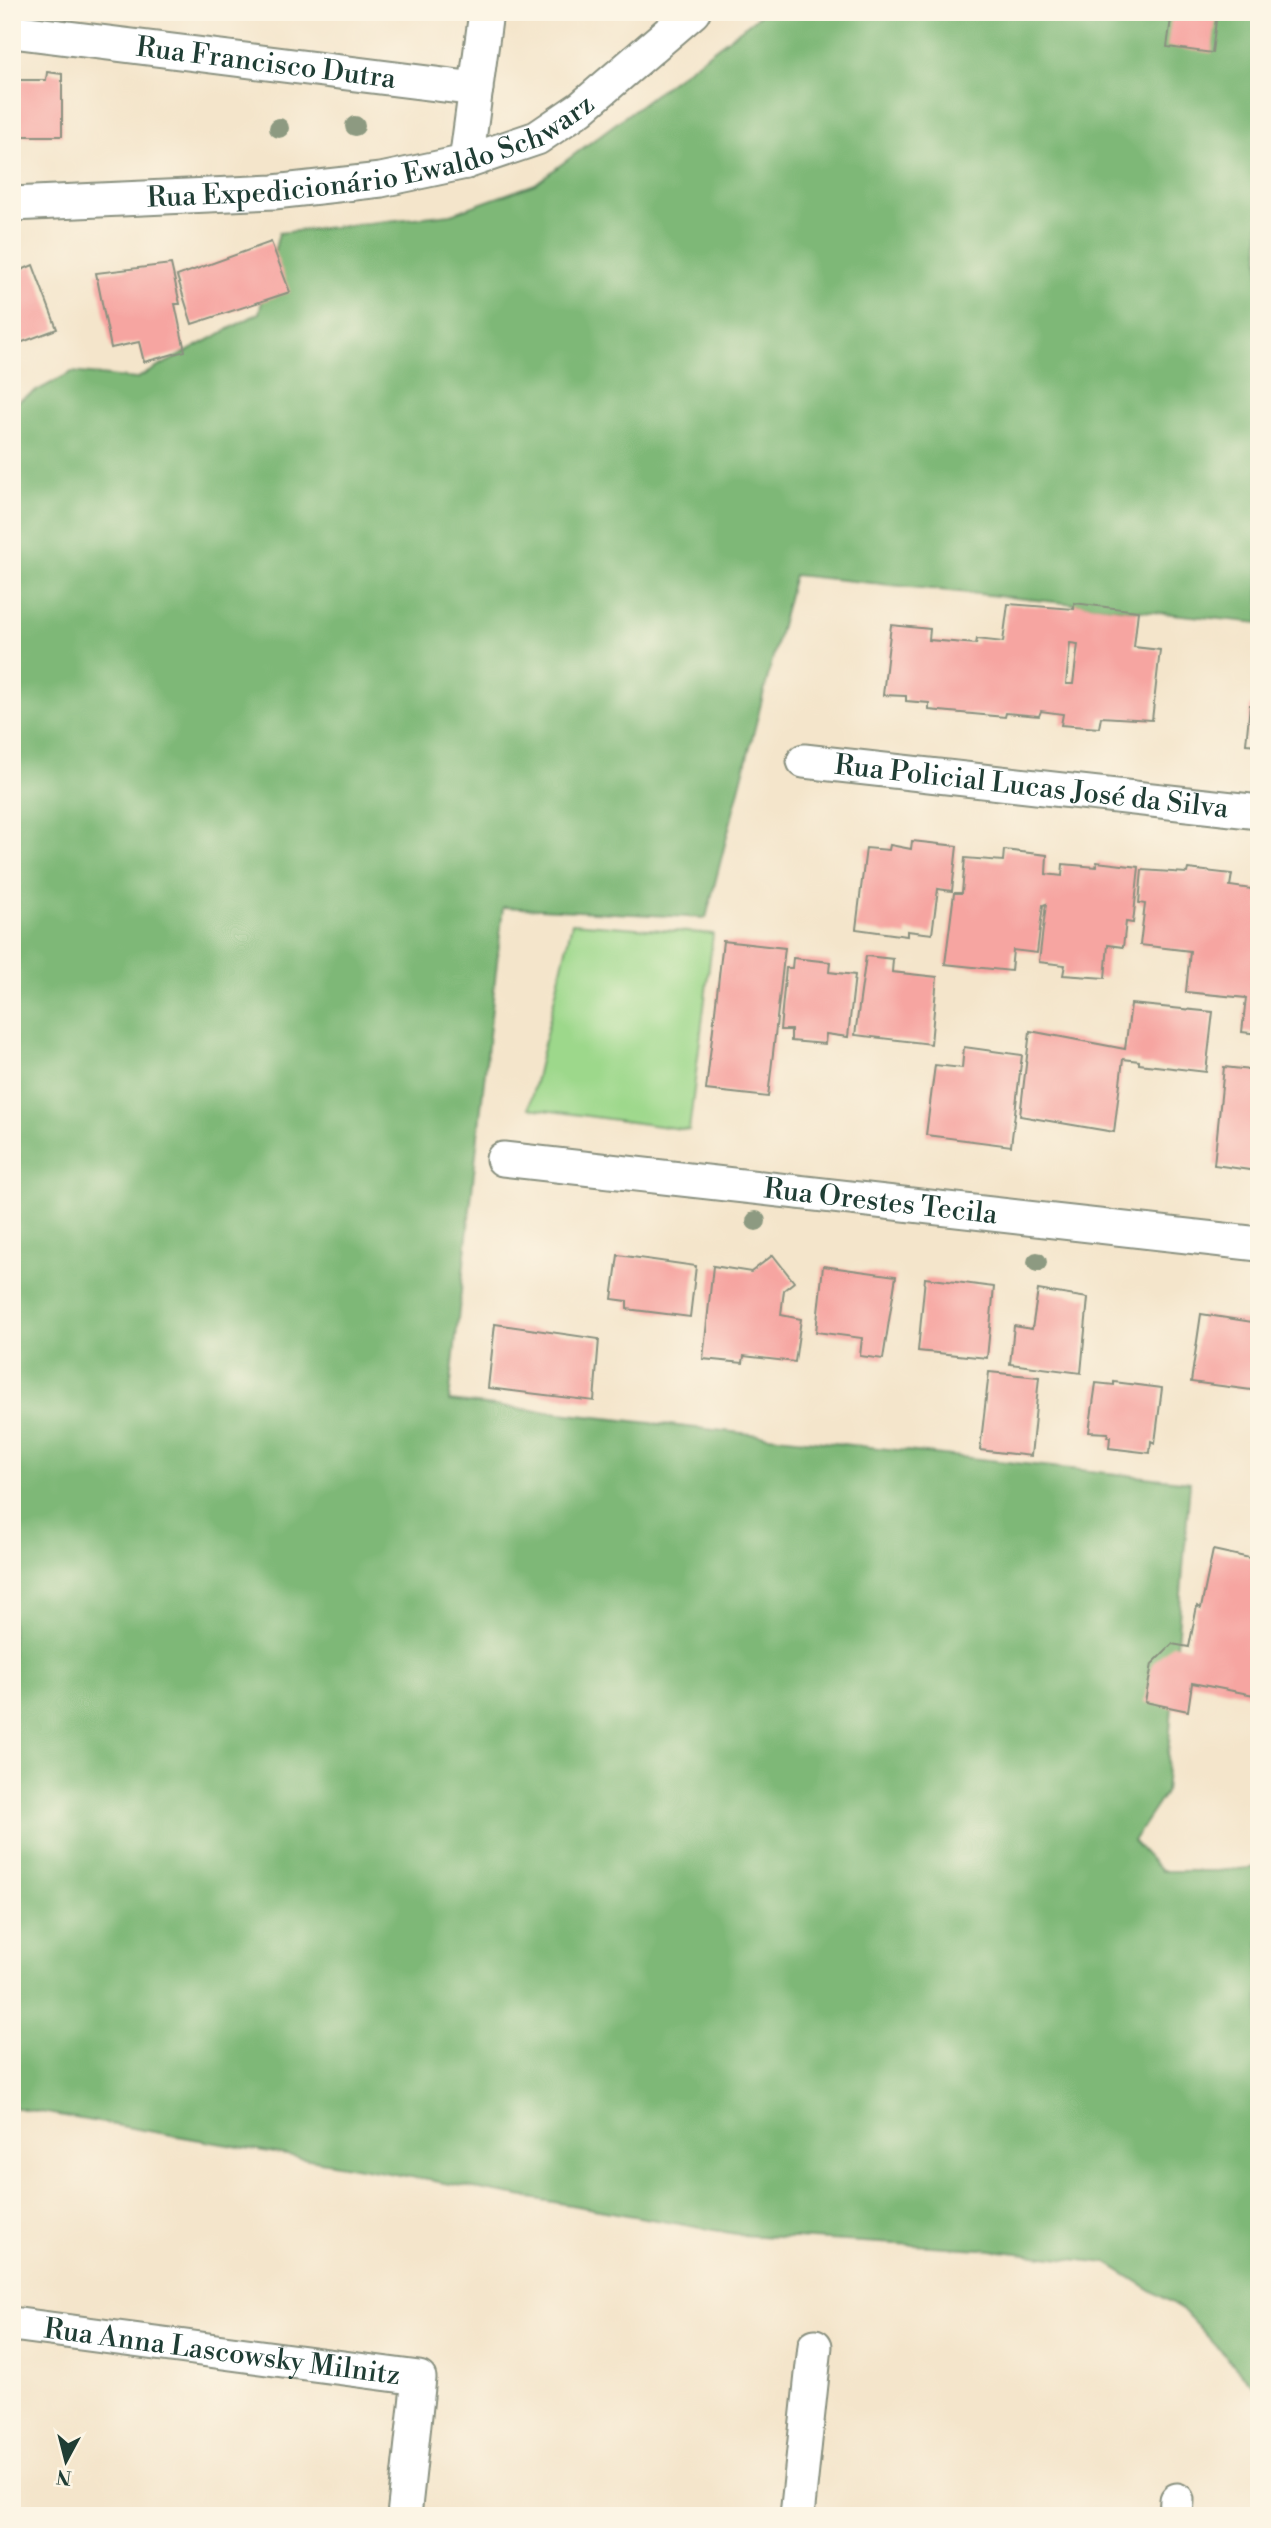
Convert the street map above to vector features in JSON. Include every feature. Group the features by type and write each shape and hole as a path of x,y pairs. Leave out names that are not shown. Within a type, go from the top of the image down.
{"street":[{"path":"466,162 486,12"},
{"name":"Rua Expedicionário Ewaldo Schwarz","path":"12,204 274,192 381,180 466,162 537,138 581,108 693,12"},
{"name":"Rua Francisco Dutra","path":"12,31 476,89"},
{"name":"Rua Policial Lucas José da Silva","path":"804,761 1259,812"},
{"name":"Rua Orestes Tecila","path":"503,1160 1259,1244"},
{"name":"Rua Anna Lascowsky Milnitz","path":"12,2324 419,2378 404,2516"},
{"path":"797,2516 815,2346"}],"green space":[{"path":"764,12 1259,12 1259,623 794,575 706,918 503,907 449,1401 1190,1482 1165,1793 1133,1841 1161,1871 1217,1871 1259,1867 1259,2392 1183,2310 1107,2263 982,2249 742,2235 12,2107 12,404 72,372 136,379 259,313 279,233 451,214 535,184"},
{"path":"572,923 713,934 689,1130 529,1108"}],"building":[{"path":"1172,12 1217,12 1212,53 1167,47"},
{"path":"47,72 62,74 62,136 12,136 12,80 46,80"},
{"path":"271,242 290,292 192,324 177,276"},
{"path":"171,264 180,304 175,304 185,351 144,362 139,342 111,348 96,273"},
{"path":"33,265 57,329 12,346 12,274"},
{"path":"1074,603 1138,611 1134,647 1160,650 1152,720 1101,717 1099,728 1061,725 1063,714 1041,711 1039,716 1006,713 1005,717 929,710 929,703 906,701 906,696 883,695 891,625 930,629 929,640 976,644 977,639 1003,642 1008,604 1074,609","holes":["1070,643 1078,644 1073,684 1066,684"]},
{"path":"1257,674 1259,745 1246,744 1250,705 1254,705"},
{"path":"912,841 957,846 952,891 938,889 932,934 907,931 907,936 856,929 866,848 889,850 890,845 911,849"},
{"path":"1004,850 1047,855 1046,874 1062,876 1063,864 1096,867 1097,862 1139,867 1133,923 1126,922 1123,947 1108,945 1105,978 1063,975 1065,965 1039,962 1046,904 1043,905 1037,953 1013,950 1011,971 945,964 954,893 962,893 965,858 1003,861"},
{"path":"1188,869 1232,874 1230,886 1259,890 1259,1034 1242,1032 1246,998 1186,992 1190,951 1140,945 1145,904 1139,903 1142,870 1187,873"},
{"path":"723,941 785,948 768,1097 706,1090"},
{"path":"866,956 893,959 892,972 937,977 931,1044 855,1035"},
{"path":"793,958 830,962 829,972 855,975 848,1037 826,1034 825,1044 791,1041 791,1030 780,1030 786,968 792,968"},
{"path":"1131,1004 1213,1012 1206,1072 1139,1064 1139,1061 1123,1059 1114,1132 1020,1116 1030,1031 1125,1049"},
{"path":"964,1047 1022,1055 1011,1146 926,1135 935,1065 962,1068"},
{"path":"1224,1067 1259,1071 1257,1171 1214,1165"},
{"path":"618,1255 696,1266 690,1317 627,1309 627,1301 612,1299"},
{"path":"773,1255 794,1282 784,1290 781,1315 801,1319 795,1362 744,1356 743,1363 703,1359 713,1266 751,1272"},
{"path":"823,1266 896,1276 883,1359 860,1356 862,1338 816,1332"},
{"path":"925,1278 994,1287 987,1358 918,1351"},
{"path":"1038,1290 1088,1298 1081,1373 1010,1364 1014,1326 1032,1329"},
{"path":"1201,1314 1259,1323 1259,1391 1191,1382"},
{"path":"495,1324 599,1339 594,1401 488,1388"},
{"path":"989,1372 1039,1377 1031,1456 980,1450"},
{"path":"1114,1382 1162,1388 1155,1443 1151,1441 1150,1453 1109,1448 1108,1433 1089,1432 1096,1383 1114,1385"},
{"path":"1213,1550 1259,1560 1259,1696 1192,1683 1188,1711 1145,1702 1152,1664 1172,1644 1189,1647 1197,1606 1201,1608"}]}
